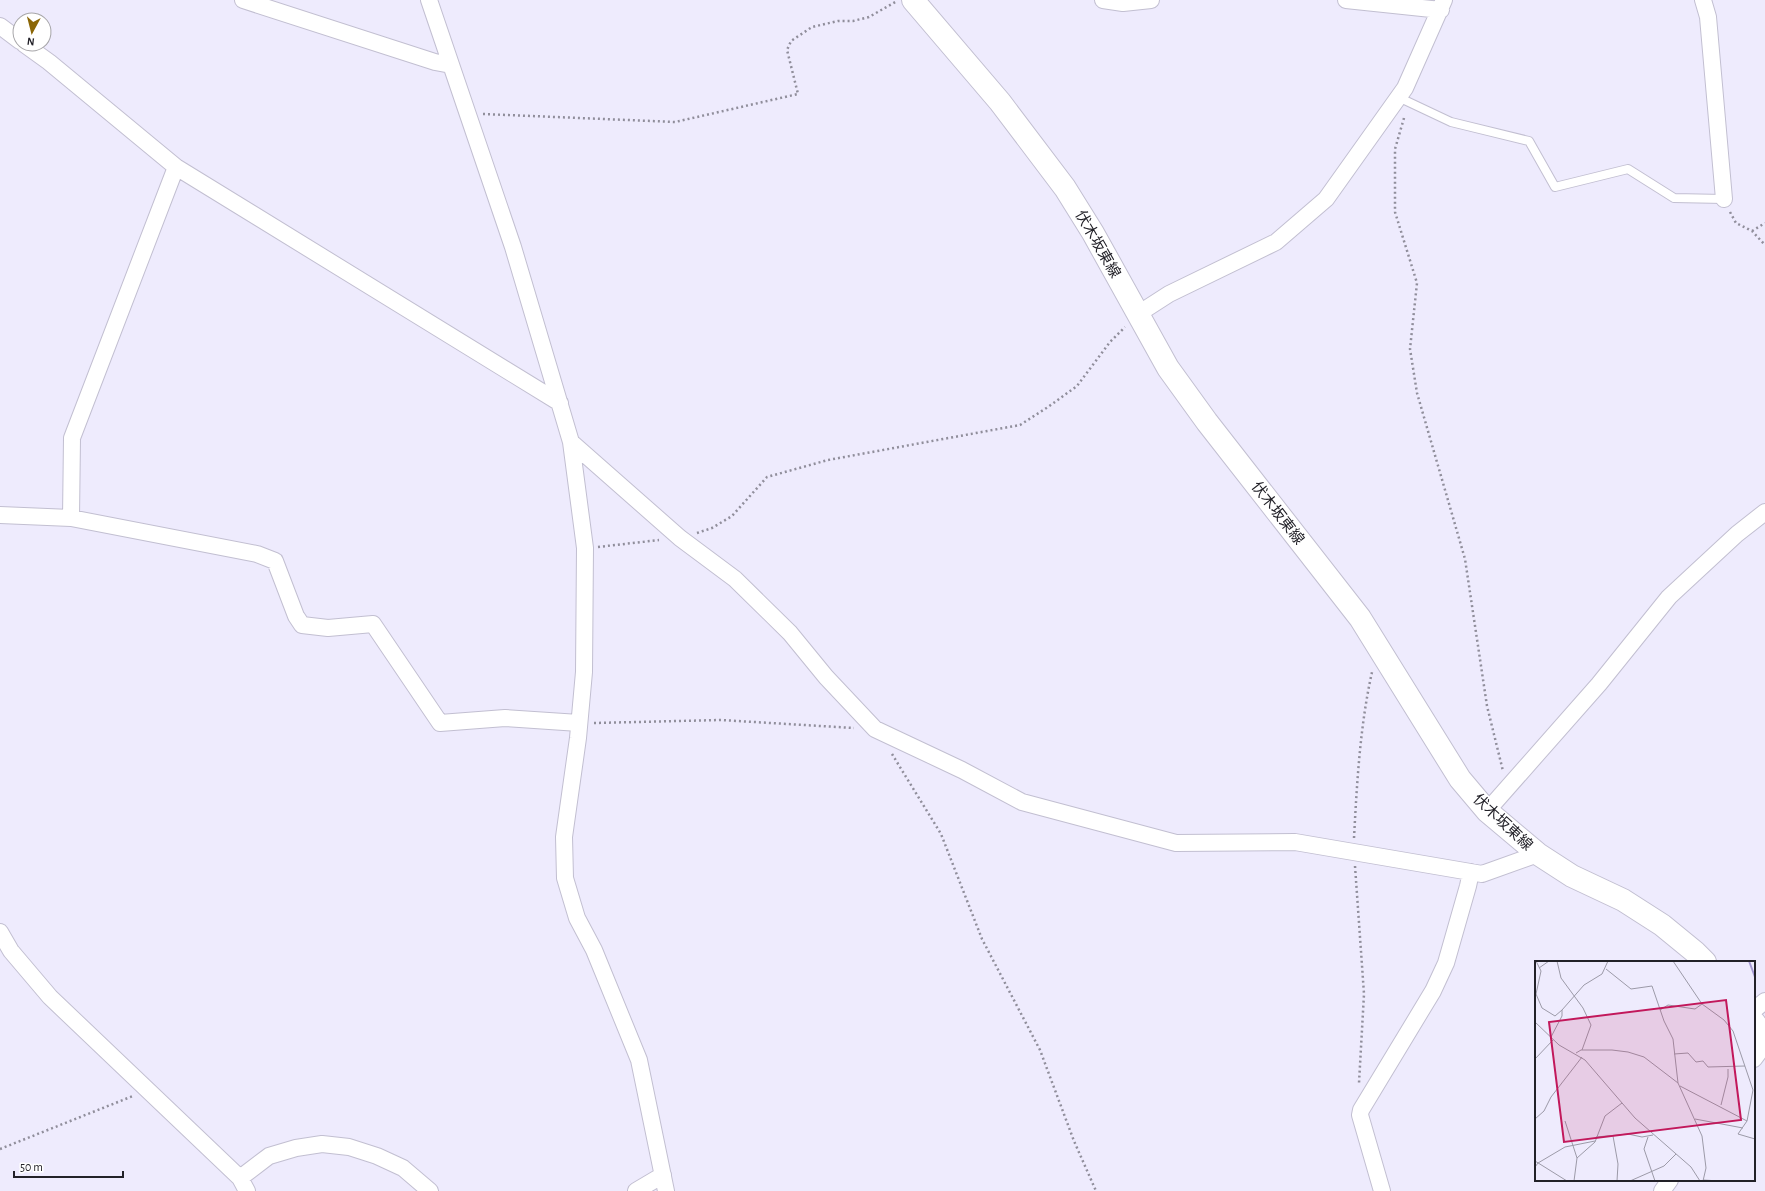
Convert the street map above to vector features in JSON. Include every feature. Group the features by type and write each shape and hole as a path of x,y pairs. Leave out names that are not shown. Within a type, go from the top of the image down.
{"main road":[{"name":"伏木坂東線","path":"913,0 1000,102 1043,158 1093,233 1168,368 1207,422 1360,618 1460,779 1487,811 1538,854 1572,876 1623,900 1662,925 1704,961"},
{"path":"1755,1023 1765,1037"}],"street":[{"path":"243,0 435,62 451,65"},
{"path":"429,0 513,247 571,442 585,548 584,672 564,837 565,878 577,918 594,950 639,1060 666,1191"},
{"path":"1103,0 1124,3 1151,0"},
{"path":"1138,314 1169,294 1276,242 1326,199 1403,99 1405,88 1443,5 1346,0"},
{"path":"1704,0 1708,18 1724,199"},
{"path":"0,26 12,35"},
{"path":"35,52 176,167 560,403"},
{"path":"71,518 72,438 176,167"},
{"path":"571,442 680,538 735,579 790,633 826,677 875,729 962,770 1022,802 1176,843 1295,842 1482,874 1538,854"},
{"path":"1487,811 1599,684 1669,597 1737,534 1765,512"},
{"path":"0,516 71,518 257,554 275,562 296,616 302,625 328,628 373,624 440,723 505,718 579,723"},
{"path":"1382,1191 1360,1115 1361,1110 1433,991 1446,963 1471,872"},
{"path":"0,932 12,951 50,998 243,1185 269,1156 296,1148 322,1144 349,1147 377,1156 403,1168 430,1191"},
{"path":"1755,1009 1765,1001"},
{"path":"1755,1058 1765,1044"},
{"path":"636,1191 663,1175"},
{"path":"1662,1191 1669,1181"}],"lane":[{"path":"1403,99 1451,122 1529,142 1555,187 1628,169 1674,198 1724,199"}],"path":[{"path":"468,113 675,122 798,94 787,50 791,41 812,27 838,21 853,21 869,17 899,0"},
{"path":"1403,99 1395,149 1395,212 1416,283 1410,349 1417,393 1465,559 1487,706 1507,787"},
{"path":"1724,199 1736,223 1752,231 1765,245"},
{"path":"1752,231 1765,223"},
{"path":"585,548 680,538 712,528 732,516 767,477 828,460 1020,425 1077,386 1110,342 1138,314"},
{"path":"1361,1110 1359,1074 1364,994 1354,852 1358,770 1366,701 1378,646"},
{"path":"579,723 721,720 875,729"},
{"path":"892,753 941,834 982,939 1040,1050 1074,1141 1096,1191"},
{"path":"0,1149 147,1091"}]}
